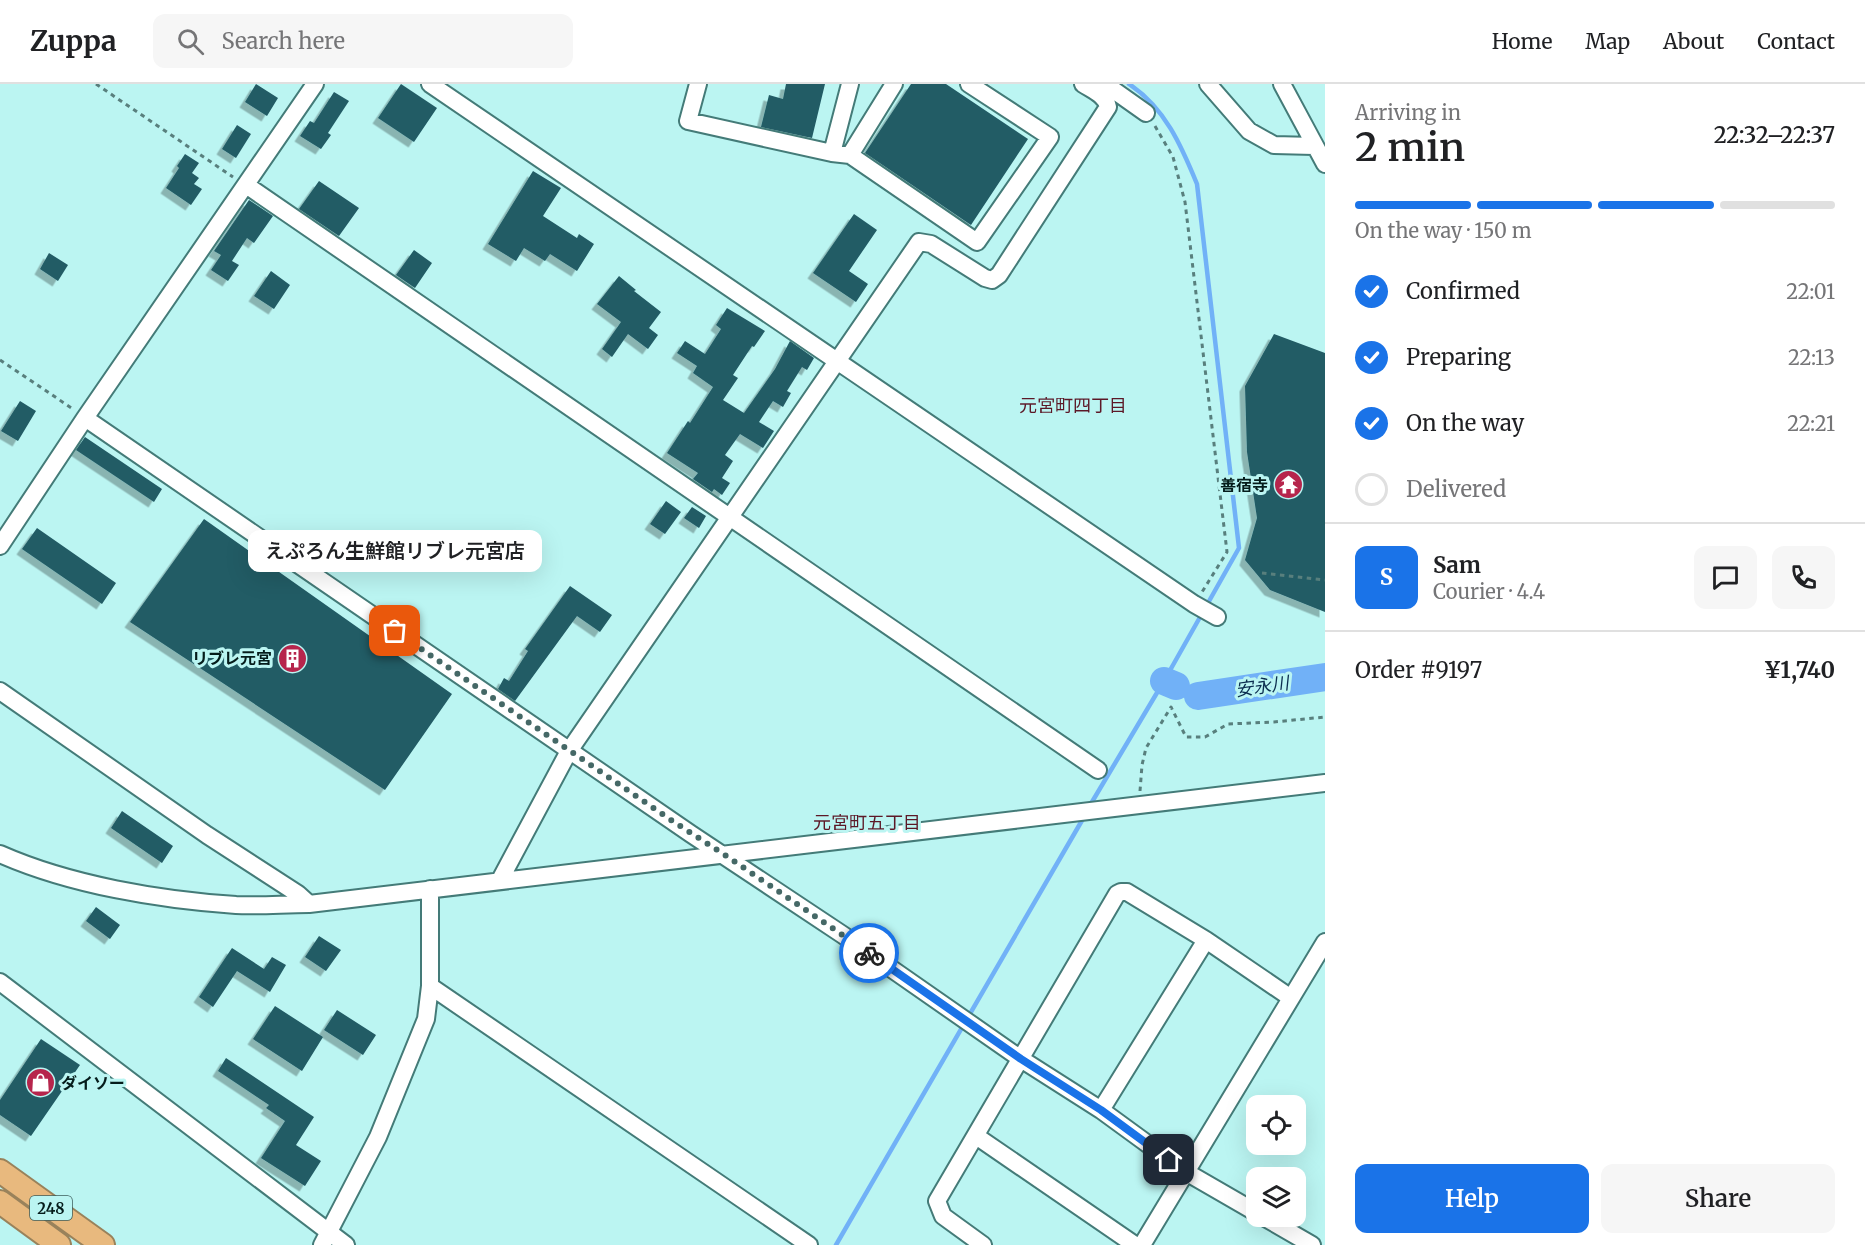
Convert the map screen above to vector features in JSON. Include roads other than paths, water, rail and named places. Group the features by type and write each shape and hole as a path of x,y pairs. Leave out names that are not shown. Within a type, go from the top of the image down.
{"highway":[{"name":"248","path":"0,1172 103,1245"},
{"name":"248","path":"0,1202 60,1245"}],"street":[{"path":"0,546 85,418 315,84"},
{"path":"430,84 1194,604 1217,617"},
{"path":"698,84 688,121 850,155 977,242 1050,137 969,84"},
{"path":"832,153 849,84"},
{"path":"850,155 894,84"},
{"path":"500,880 569,751 919,242 931,244 985,278 992,279 999,275 1108,107 1103,97 1083,84"},
{"path":"1105,84 1146,113"},
{"path":"1208,84 1249,131 1274,145 1314,146"},
{"path":"1282,84 1325,164"},
{"path":"246,186 1098,770"},
{"path":"85,418 1021,1059 1101,1110 1186,1172 1246,1207"},
{"path":"0,692 207,835 298,894 309,904"},
{"path":"0,854 39,869 72,878 156,896 237,905 309,904 1325,783"},
{"path":"325,1239 378,1137 426,1019 430,986 430,889"},
{"path":"983,1245 943,1216 937,1201 1117,894 1127,892 1206,940 1291,998"},
{"path":"1101,1110 1206,940"},
{"path":"1142,1245 1325,942"},
{"path":"0,981 325,1239 346,1245"},
{"path":"430,986 809,1245"},
{"path":"976,1136 1135,1245"},
{"path":"1281,1227 1312,1245"}],"waterway":[{"path":"1089,807 1239,548 1197,184 1185,155 1162,116 1153,104 1129,84"},
{"name":"安永川","path":"1198,696 1325,677"},
{"name":"安永川","path":"1164,681 1176,686"},
{"path":"836,1245 1084,817"}],"place":[{"name":"善宿寺","path":"1289,485"},
{"name":"えぷろん生鮮館リブレ元宮店","path":"395,631"},
{"name":"リブレ元宮","path":"293,658"},
{"name":"ダイソー","path":"40,1083"}],"district":[{"name":"元宮町四丁目","path":"1073,405"},
{"name":"元宮町五丁目","path":"867,822"}]}
